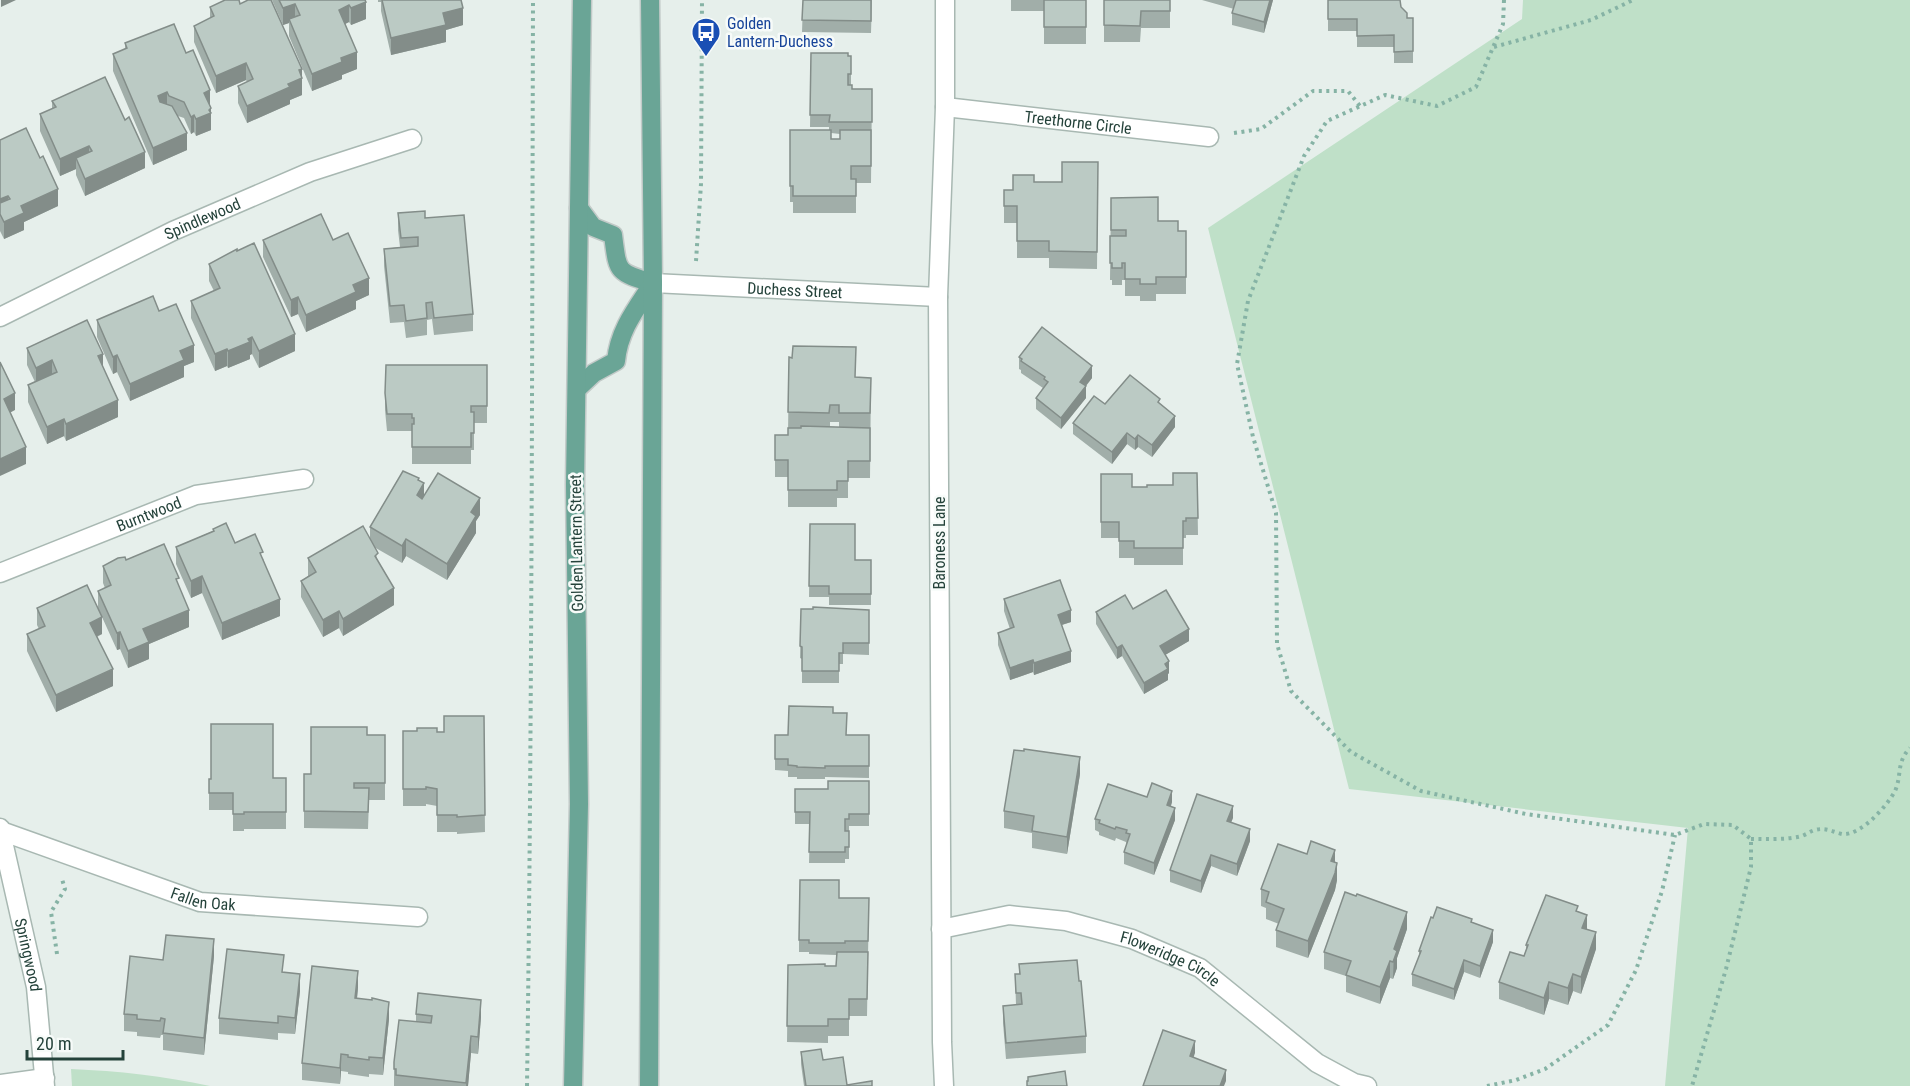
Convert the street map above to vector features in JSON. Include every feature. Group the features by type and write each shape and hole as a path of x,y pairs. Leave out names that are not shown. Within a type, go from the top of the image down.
{"main road":[{"name":"Golden Lantern Street","path":"573,1086 579,804 575,485 582,0"},
{"path":"649,1086 653,283 651,0"},
{"path":"579,208 593,227 614,235 617,266 627,275 653,283"},
{"path":"577,389 594,373 616,362 617,343 628,321 653,283"}],"street":[{"name":"Baroness Lane","path":"944,1086 941,929 938,297 945,107 945,0"},
{"name":"Treethorne Circle","path":"945,107 1209,137"},
{"name":"Spindlewood","path":"0,317 173,231 310,172 412,139"},
{"name":"Duchess Street","path":"653,283 938,297"},
{"name":"Burntwood","path":"0,573 196,495 304,479"},
{"name":"Fallen Oak","path":"1,830 200,902 418,917"},
{"name":"Springwood","path":"1,830 36,987 45,1082"},
{"name":"Floweridge Circle","path":"941,929 1009,915 1066,921 1132,939 1200,968 1317,1063 1354,1083 1367,1086"},
{"path":"0,1083 45,1082"}],"path":[{"path":"527,1086 529,738 533,537 531,356 533,0"},
{"path":"694,285 701,184 702,0"},
{"path":"1504,0 1503,24 1476,87 1437,106 1385,95 1327,121 1304,156 1248,301 1237,364 1253,437 1276,513 1277,644 1291,691 1351,752 1421,791 1526,814 1675,835 1704,825 1733,825 1751,839 1803,836 1816,829 1831,829 1843,834 1852,832 1869,822 1886,806 1896,788 1902,759 1910,748"},
{"path":"1493,47 1591,20 1633,0"},
{"path":"1209,137 1261,129 1313,91 1348,91 1360,106"},
{"path":"1487,1086 1515,1080 1545,1069 1608,1025 1636,970 1662,891 1675,835"},
{"path":"1692,1086 1726,969 1752,867 1751,839"}],"green space":[{"path":"1523,0 1910,0 1910,1086 1665,1086 1688,828 1349,789 1208,228 1522,19"},
{"path":"71,1069 141,1074 210,1086 72,1086"}],"building":[{"path":"225,0 239,0 240,4 248,0 271,0 302,69 299,70 302,78 288,84 290,87 247,106 238,86 253,79 246,63 216,76 194,26 214,16 210,7"},
{"path":"279,0 365,0 366,2 351,8 349,5 339,10 357,52 341,58 342,62 312,74 289,19 300,15 295,4 283,8"},
{"path":"382,0 461,0 463,8 443,13 446,25 391,38"},
{"path":"803,0 871,0 871,21 802,20"},
{"path":"1044,0 1086,0 1086,27 1044,27"},
{"path":"1104,0 1170,0 1170,11 1141,11 1140,26 1104,25"},
{"path":"1236,0 1270,0 1264,22 1232,13"},
{"path":"1328,0 1400,0 1401,7 1407,13 1407,18 1413,18 1413,51 1394,52 1394,35 1357,36 1357,19 1328,19"},
{"path":"174,24 186,53 193,50 210,90 204,93 211,113 196,119 194,115 191,117 184,102 169,96 167,92 158,96 160,102 172,106 187,133 153,148 113,54 127,48 125,43"},
{"path":"811,53 848,53 848,56 851,56 851,74 848,74 848,85 852,85 852,89 872,89 872,122 829,122 830,115 810,115"},
{"path":"105,77 125,120 129,117 145,152 85,179 76,158 92,151 89,146 60,159 40,114 56,107 52,101"},
{"path":"26,128 40,158 43,156 58,189 21,206 24,213 4,222 0,214 0,203 10,199 8,196 0,199 0,140"},
{"path":"790,130 831,130 831,139 840,139 840,130 871,130 871,166 851,166 851,179 856,179 856,196 793,196 793,186 790,186"},
{"path":"1062,162 1098,162 1097,252 1049,251 1049,241 1017,241 1017,206 1004,206 1004,190 1013,190 1013,175 1034,175 1034,182 1062,182"},
{"path":"1158,197 1158,221 1178,221 1178,231 1186,231 1186,277 1156,277 1156,284 1140,284 1140,279 1125,279 1125,263 1122,263 1122,268 1112,268 1112,263 1110,263 1110,236 1126,236 1126,230 1111,230 1111,198"},
{"path":"425,211 425,218 464,215 473,314 434,318 432,302 426,303 427,318 406,321 404,305 390,306 384,249 418,246 418,237 401,238 398,213"},
{"path":"321,214 333,240 348,233 369,278 353,285 356,292 306,315 298,297 291,300 263,240"},
{"path":"254,243 295,334 259,351 252,337 248,339 250,342 215,354 191,301 220,288 209,264"},
{"path":"153,296 159,311 176,304 194,345 180,351 184,360 130,384 117,355 113,357 97,320"},
{"path":"87,320 103,354 98,356 118,400 66,424 64,419 47,427 28,385 57,372 52,360 36,368 27,348"},
{"path":"1042,327 1092,366 1080,382 1086,386 1061,418 1036,398 1048,382 1044,379 1045,377 1021,361 1019,357"},
{"path":"793,346 856,347 855,377 871,378 870,413 839,413 839,405 830,405 829,413 788,412 789,357 792,358"},
{"path":"0,362 15,393 4,399 26,447 0,459"},
{"path":"386,365 487,365 487,406 471,406 471,412 474,412 474,433 471,433 471,447 412,447 414,418 412,414 387,414"},
{"path":"1130,375 1160,399 1158,402 1175,416 1152,445 1138,435 1135,439 1127,433 1112,452 1073,423 1094,396 1105,404"},
{"path":"801,426 870,428 870,461 848,461 848,481 837,481 837,490 788,490 788,460 775,460 775,435 788,435 788,428 801,428"},
{"path":"403,471 419,478 418,480 424,483 417,495 422,499 438,473 480,498 471,512 476,516 447,564 406,539 402,546 370,527"},
{"path":"1173,473 1197,473 1198,518 1186,518 1186,521 1183,521 1183,548 1134,548 1134,541 1119,541 1119,522 1101,522 1101,474 1132,474 1132,487 1147,487 1147,485 1173,485"},
{"path":"226,523 235,543 255,534 263,552 260,553 280,599 222,623 202,576 191,581 176,547 214,531 213,529"},
{"path":"810,524 855,524 855,560 871,560 871,594 829,594 829,586 809,586"},
{"path":"363,526 378,553 375,556 394,588 343,619 339,611 323,620 301,581 316,572 308,558"},
{"path":"164,544 179,578 176,579 189,610 143,629 149,642 128,651 98,591 111,585 103,566 118,558 125,557 126,560"},
{"path":"1060,580 1071,610 1058,615 1071,651 1010,668 998,633 1014,627 1004,599"},
{"path":"87,585 102,617 90,623 113,669 56,695 27,634 45,626 37,608"},
{"path":"1166,590 1189,629 1160,646 1169,661 1165,664 1168,669 1144,683 1122,645 1117,648 1096,612 1125,595 1133,609"},
{"path":"813,607 869,610 869,643 843,643 843,653 839,653 839,671 802,671 801,609 813,609"},
{"path":"789,706 833,707 833,713 847,713 846,735 869,735 869,766 797,767 788,765 788,759 775,759 775,735 788,735"},
{"path":"444,716 484,716 485,815 457,817 457,815 437,815 437,789 426,787 426,789 403,789 403,731 437,728 437,732 444,732"},
{"path":"211,724 273,724 273,778 286,778 286,812 233,814 233,793 209,793"},
{"path":"311,727 367,727 367,735 385,735 385,783 354,783 354,788 369,788 368,812 304,811 304,774 311,774"},
{"path":"1024,749 1080,757 1067,837 1032,831 1034,816 1004,811 1014,750 1024,751"},
{"path":"828,781 869,781 869,814 849,814 849,819 845,819 845,831 849,831 849,847 845,847 845,852 809,852 810,812 795,812 795,789 828,789"},
{"path":"1152,783 1172,791 1167,805 1175,808 1154,863 1124,852 1130,834 1126,833 1127,830 1116,827 1115,829 1095,819 1108,784 1147,797"},
{"path":"1197,794 1233,806 1227,821 1250,829 1237,864 1211,855 1201,881 1170,870"},
{"path":"1311,841 1335,850 1331,861 1337,863 1308,941 1276,930 1284,909 1266,902 1269,892 1261,889 1278,844 1307,854"},
{"path":"800,880 839,880 839,898 869,898 868,941 809,943 809,940 799,940"},
{"path":"1345,892 1407,912 1394,949 1397,951 1393,962 1390,961 1380,987 1346,975 1351,961 1324,952"},
{"path":"1546,895 1578,906 1576,911 1587,915 1582,928 1596,932 1581,977 1573,974 1568,988 1549,982 1544,998 1499,982 1510,952 1524,956 1528,945 1526,945"},
{"path":"1437,907 1472,919 1471,922 1493,930 1480,966 1464,960 1454,989 1412,974 1431,917 1433,918"},
{"path":"166,935 214,939 204,1038 163,1033 165,1019 161,1018 160,1021 137,1019 137,1015 124,1014 130,956 163,960"},
{"path":"227,949 284,955 282,972 300,974 295,1018 278,1016 278,1023 219,1018"},
{"path":"837,952 868,952 867,999 849,999 849,1019 828,1019 828,1026 787,1026 788,965 836,966"},
{"path":"1077,960 1086,1036 1006,1043 1003,1006 1022,1004 1021,993 1016,993 1015,974 1020,974 1019,964"},
{"path":"312,966 358,971 355,998 372,1000 372,998 389,1002 383,1058 369,1057 369,1060 341,1054 340,1068 302,1063"},
{"path":"418,993 481,1000 478,1037 471,1036 466,1083 396,1075 394,1062 399,1020 431,1023 432,1016 416,1014"},
{"path":"1163,1030 1195,1041 1190,1056 1226,1070 1220,1086 1143,1086"},
{"path":"821,1049 823,1060 843,1057 847,1085 872,1081 872,1086 806,1086 801,1052"},
{"path":"1065,1071 1067,1086 1027,1086 1028,1077"}],"place":[{"name":"Golden Lantern-Duchess","path":"706,58"}]}
